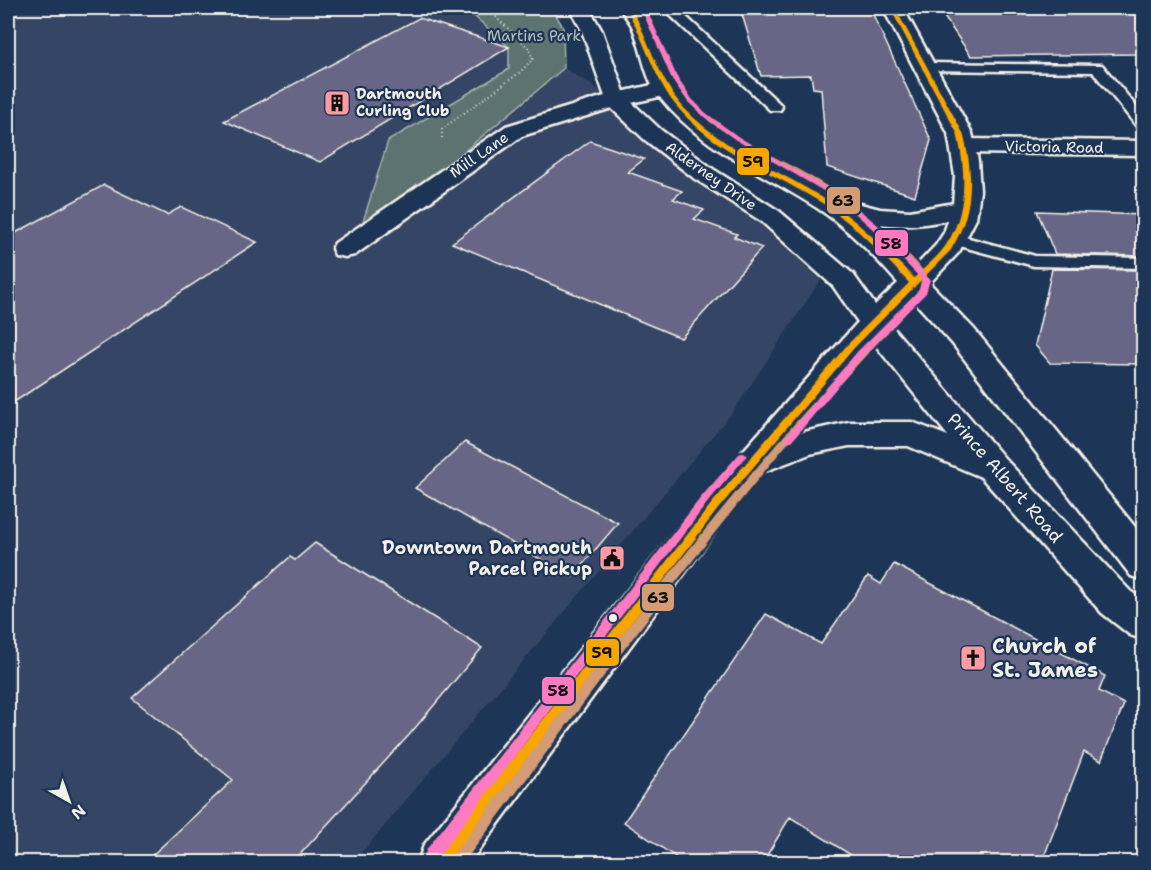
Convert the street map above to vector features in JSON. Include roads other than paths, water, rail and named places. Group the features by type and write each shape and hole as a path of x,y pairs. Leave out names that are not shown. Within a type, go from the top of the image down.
{"main road":[{"name":"Alderney Drive","path":"579,8 592,31 616,100 661,142 704,174 770,216 800,241 828,269 843,280 873,324"},
{"path":"441,862 708,515 851,346 948,248 954,239 970,192 964,146 960,133 893,8"},
{"name":"Alderney Drive","path":"637,13 665,89 704,130 828,204 879,246 914,283"},
{"name":"Mill Lane","path":"345,249 514,131 616,100 665,89"},
{"name":"Victoria Road","path":"964,146 1143,148"},
{"path":"828,204 879,217 910,219 964,209"},
{"path":"914,283 963,336 1143,565"},
{"name":"Prince Albert Road","path":"873,324 994,469 1116,602 1143,623"},
{"path":"751,464 804,443 838,436 912,434 994,469"}],"lane":[{"path":"674,8 674,12 775,107"},
{"path":"925,67 1097,68 1143,126"},
{"path":"954,239 1034,261 1143,263"}],"place":[{"name":"Dartmouth Curling Club","path":"337,103"},
{"name":"Downtown Dartmouth Parcel Pickup","path":"612,558"},
{"name":"Church of St. James","path":"973,658"}],"park label":[{"name":"Martins Park","path":"534,36"}]}
